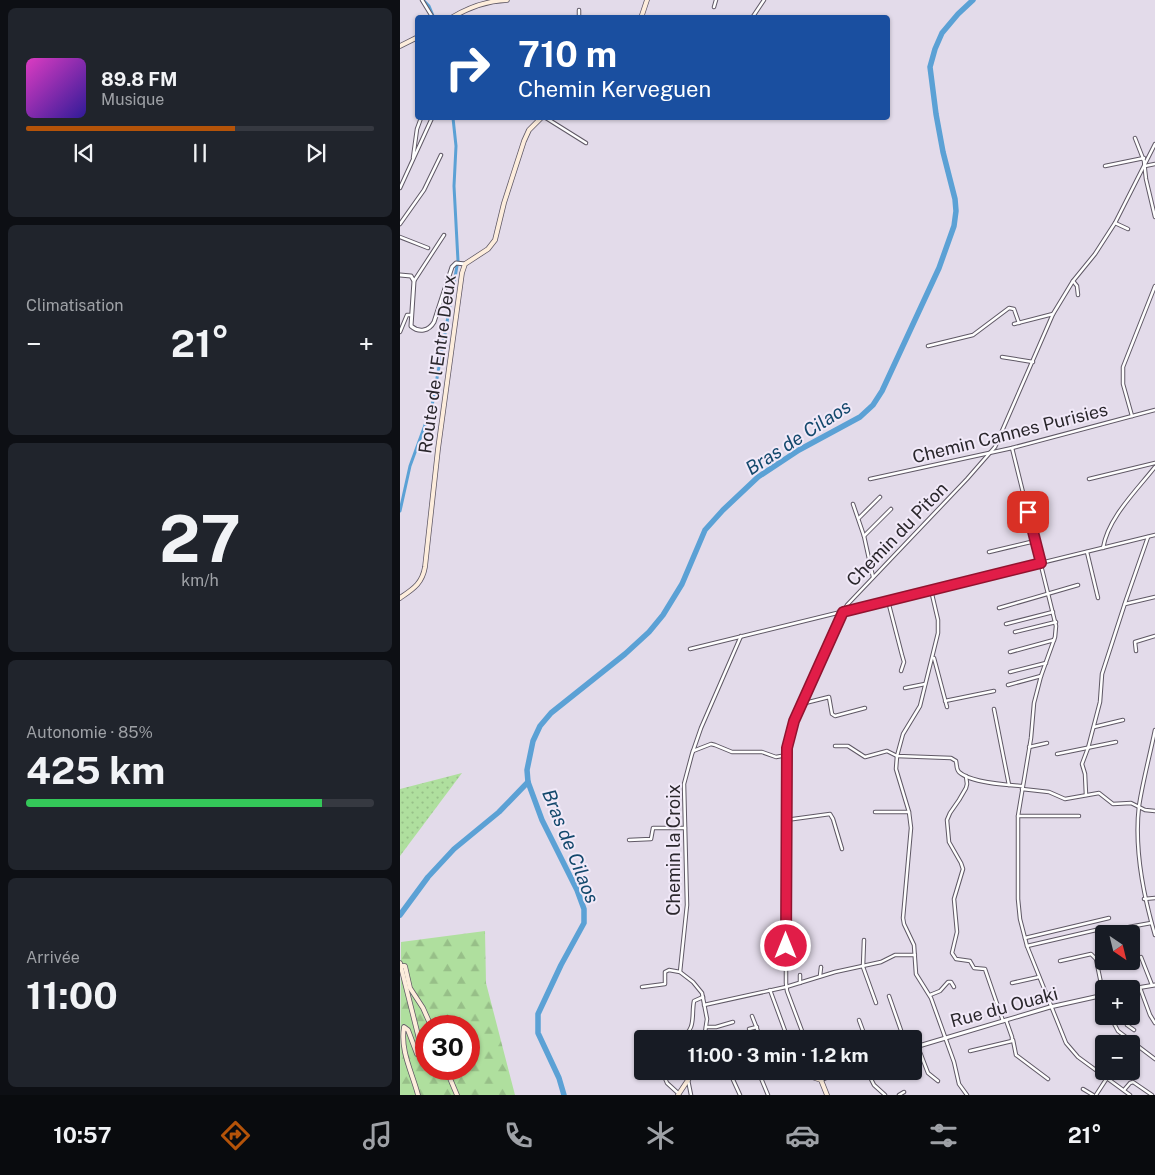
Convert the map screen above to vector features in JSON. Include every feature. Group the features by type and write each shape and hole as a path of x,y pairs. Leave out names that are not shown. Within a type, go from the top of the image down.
{"main road":[{"path":"457,15 474,6 493,1 507,0"},
{"path":"642,15 647,0"},
{"path":"400,46 415,38"},
{"name":"Route de l'Entre Deux","path":"400,598 417,587 423,577 425,568 439,440 462,274 465,264 488,249 495,240 504,203 524,141 529,130 539,120"},
{"path":"400,964 405,966 410,988 426,1015"},
{"path":"400,964 416,1032 423,1051 423,1055 418,1054 408,1030 404,1027 402,1045 404,1058 418,1095"},
{"path":"451,1080 457,1095"},
{"path":"678,1094 688,1080"},
{"path":"820,1080 827,1095"}],"street":[{"path":"422,0 431,15"},
{"path":"714,7 716,0"},
{"path":"754,15 764,0"},
{"path":"579,10 579,15"},
{"path":"412,162 420,120"},
{"path":"400,188 431,120"},
{"path":"549,120 586,143"},
{"path":"1135,138 1144,158 1146,179 1155,216"},
{"name":"Chemin du Piton","path":"802,1030 786,987 787,755 791,728 843,612 994,447 1053,314 1073,281 1095,254 1115,223 1155,144"},
{"path":"400,224 424,190 441,156"},
{"path":"1105,166 1144,158"},
{"path":"1145,166 1155,164"},
{"path":"1115,223 1128,229"},
{"path":"444,235 414,281 411,326 424,330 431,327 437,315 452,267 456,263 465,264"},
{"path":"400,237 428,248"},
{"path":"400,275 411,276 414,281"},
{"path":"1073,281 1077,286 1078,295"},
{"path":"1132,416 1123,384 1123,367 1155,286"},
{"path":"928,346 973,335 1009,308 1014,309 1019,323"},
{"path":"1014,324 1053,314"},
{"path":"400,332 407,315 411,315"},
{"path":"1002,357 1032,362"},
{"name":"Chemin Cannes Purisies","path":"870,479 1012,448 1155,410"},
{"path":"1012,448 1056,622 1054,640 1034,703 1031,738 1018,816 1018,899 1024,938 1062,1036 1078,1056 1095,1069"},
{"path":"1089,479 1155,463"},
{"path":"1103,548 1105,536 1110,525 1155,468"},
{"path":"859,518 880,497"},
{"path":"853,504 864,536 873,578"},
{"path":"864,536 891,509"},
{"path":"1016,526 1031,523"},
{"path":"690,649 1155,536"},
{"path":"1086,795 1085,774 1082,764 1100,702 1102,674 1148,537"},
{"path":"989,552 1035,541"},
{"path":"1087,552 1098,598"},
{"path":"999,608 1078,585"},
{"path":"931,590 938,620 938,632 933,657 920,706 903,734 897,756 896,769 909,812 911,837 903,918 912,939 916,974 930,995 954,1062 959,1084 967,1095"},
{"path":"1124,605 1155,597"},
{"path":"888,601 904,662 901,671"},
{"path":"1006,624 1053,612"},
{"path":"1015,632 1056,622"},
{"name":"Chemin la Croix","path":"680,972 687,905 684,784 693,751 741,636"},
{"path":"1136,651 1135,642 1155,636"},
{"path":"1010,652 1054,640"},
{"path":"933,657 947,708"},
{"path":"1010,672 1046,663"},
{"path":"1008,685 1041,676"},
{"path":"905,688 925,684"},
{"path":"945,701 994,691"},
{"path":"801,704 829,698 832,714 835,716 865,708"},
{"path":"994,709 1009,785"},
{"path":"1094,727 1123,720"},
{"path":"1155,730 1139,806 1139,851 1144,899 1155,935"},
{"path":"1057,754 1116,742"},
{"path":"1029,747 1047,743"},
{"path":"693,751 711,744 732,752 762,752 776,757 787,755"},
{"path":"835,746 848,746 865,757 887,751 897,756 953,758 956,761 957,769 966,776 993,784 1049,792 1065,799 1099,793 1113,804 1131,803 1144,810 1155,811"},
{"path":"966,776 966,788 947,820 949,842 963,869 954,899 957,932 952,953 956,959 970,961 974,968 985,968 1013,1040 1016,1055 1048,1079"},
{"path":"875,812 909,812"},
{"path":"786,820 830,814 842,849"},
{"path":"1018,816 1079,816"},
{"path":"629,840 652,839 654,828 685,828"},
{"path":"1144,899 1155,898"},
{"path":"1149,914 1155,913"},
{"path":"1024,938 1108,918"},
{"path":"1087,923 1089,931"},
{"path":"1140,925 1151,923"},
{"path":"1059,930 1061,938"},
{"path":"1027,946 1095,930"},
{"path":"864,940 864,967 876,1003"},
{"path":"1060,961 1091,954 1096,958 1100,980"},
{"path":"704,1005 864,967 885,961 895,955 915,955"},
{"path":"1141,957 1153,985 1140,987 1150,1015 1155,1023"},
{"path":"820,976 821,967"},
{"path":"642,987 665,984 665,974 668,970 680,972 696,985 702,993 707,1019 705,1030"},
{"path":"800,975 800,983"},
{"path":"1012,983 1040,976"},
{"path":"930,995 940,991 948,982 952,982 954,988"},
{"path":"770,990 785,1030"},
{"path":"889,996 901,1030"},
{"path":"690,1030 694,1001 703,997"},
{"name":"Rue du Ouaki","path":"922,1045 1050,1007 1095,998"},
{"path":"752,1016 757,1030"},
{"path":"859,1020 863,1030"},
{"path":"705,1027 716,1027 733,1022"},
{"path":"1115,1025 1118,1031 1155,1058"},
{"path":"1127,1025 1134,1030"},
{"path":"749,1029 756,1027"},
{"path":"970,1050 1013,1040"},
{"path":"922,1057 928,1073 938,1081"},
{"path":"666,1080 678,1094"},
{"path":"688,1080 691,1095"},
{"path":"733,1080 740,1095"},
{"path":"762,1080 768,1095"},
{"path":"872,1080 885,1095"},
{"path":"1083,1089 1094,1095 1105,1080"},
{"path":"1110,1080 1130,1095"},
{"path":"1124,1090 1133,1082 1152,1095"},
{"path":"899,1095 904,1092"}],"green space":[{"path":"462,773 400,856 400,789"},
{"path":"485,931 486,983 515,1095 400,1095 401,942"}],"waterway":[{"path":"423,0 429,6 433,15"},
{"name":"Bras de Cilaos","path":"564,1095 559,1078 538,1033 538,1014 561,965 584,923 584,909 577,890 542,820 528,782 527,770 533,741 540,726 551,713 625,654 649,632 663,615 682,584 705,530 723,510 758,477 799,450 860,417 873,405 882,391 939,268 954,226 955,199 943,152 930,67 942,33 973,0"},
{"path":"453,120 456,146 454,186 458,261"},
{"path":"400,511 410,466 432,406 457,266"},
{"path":"400,915 428,877 454,849 499,812 528,782"}],"route":[{"path":"786,946 787,748 791,728 843,612 1041,563 1028,512"}]}
